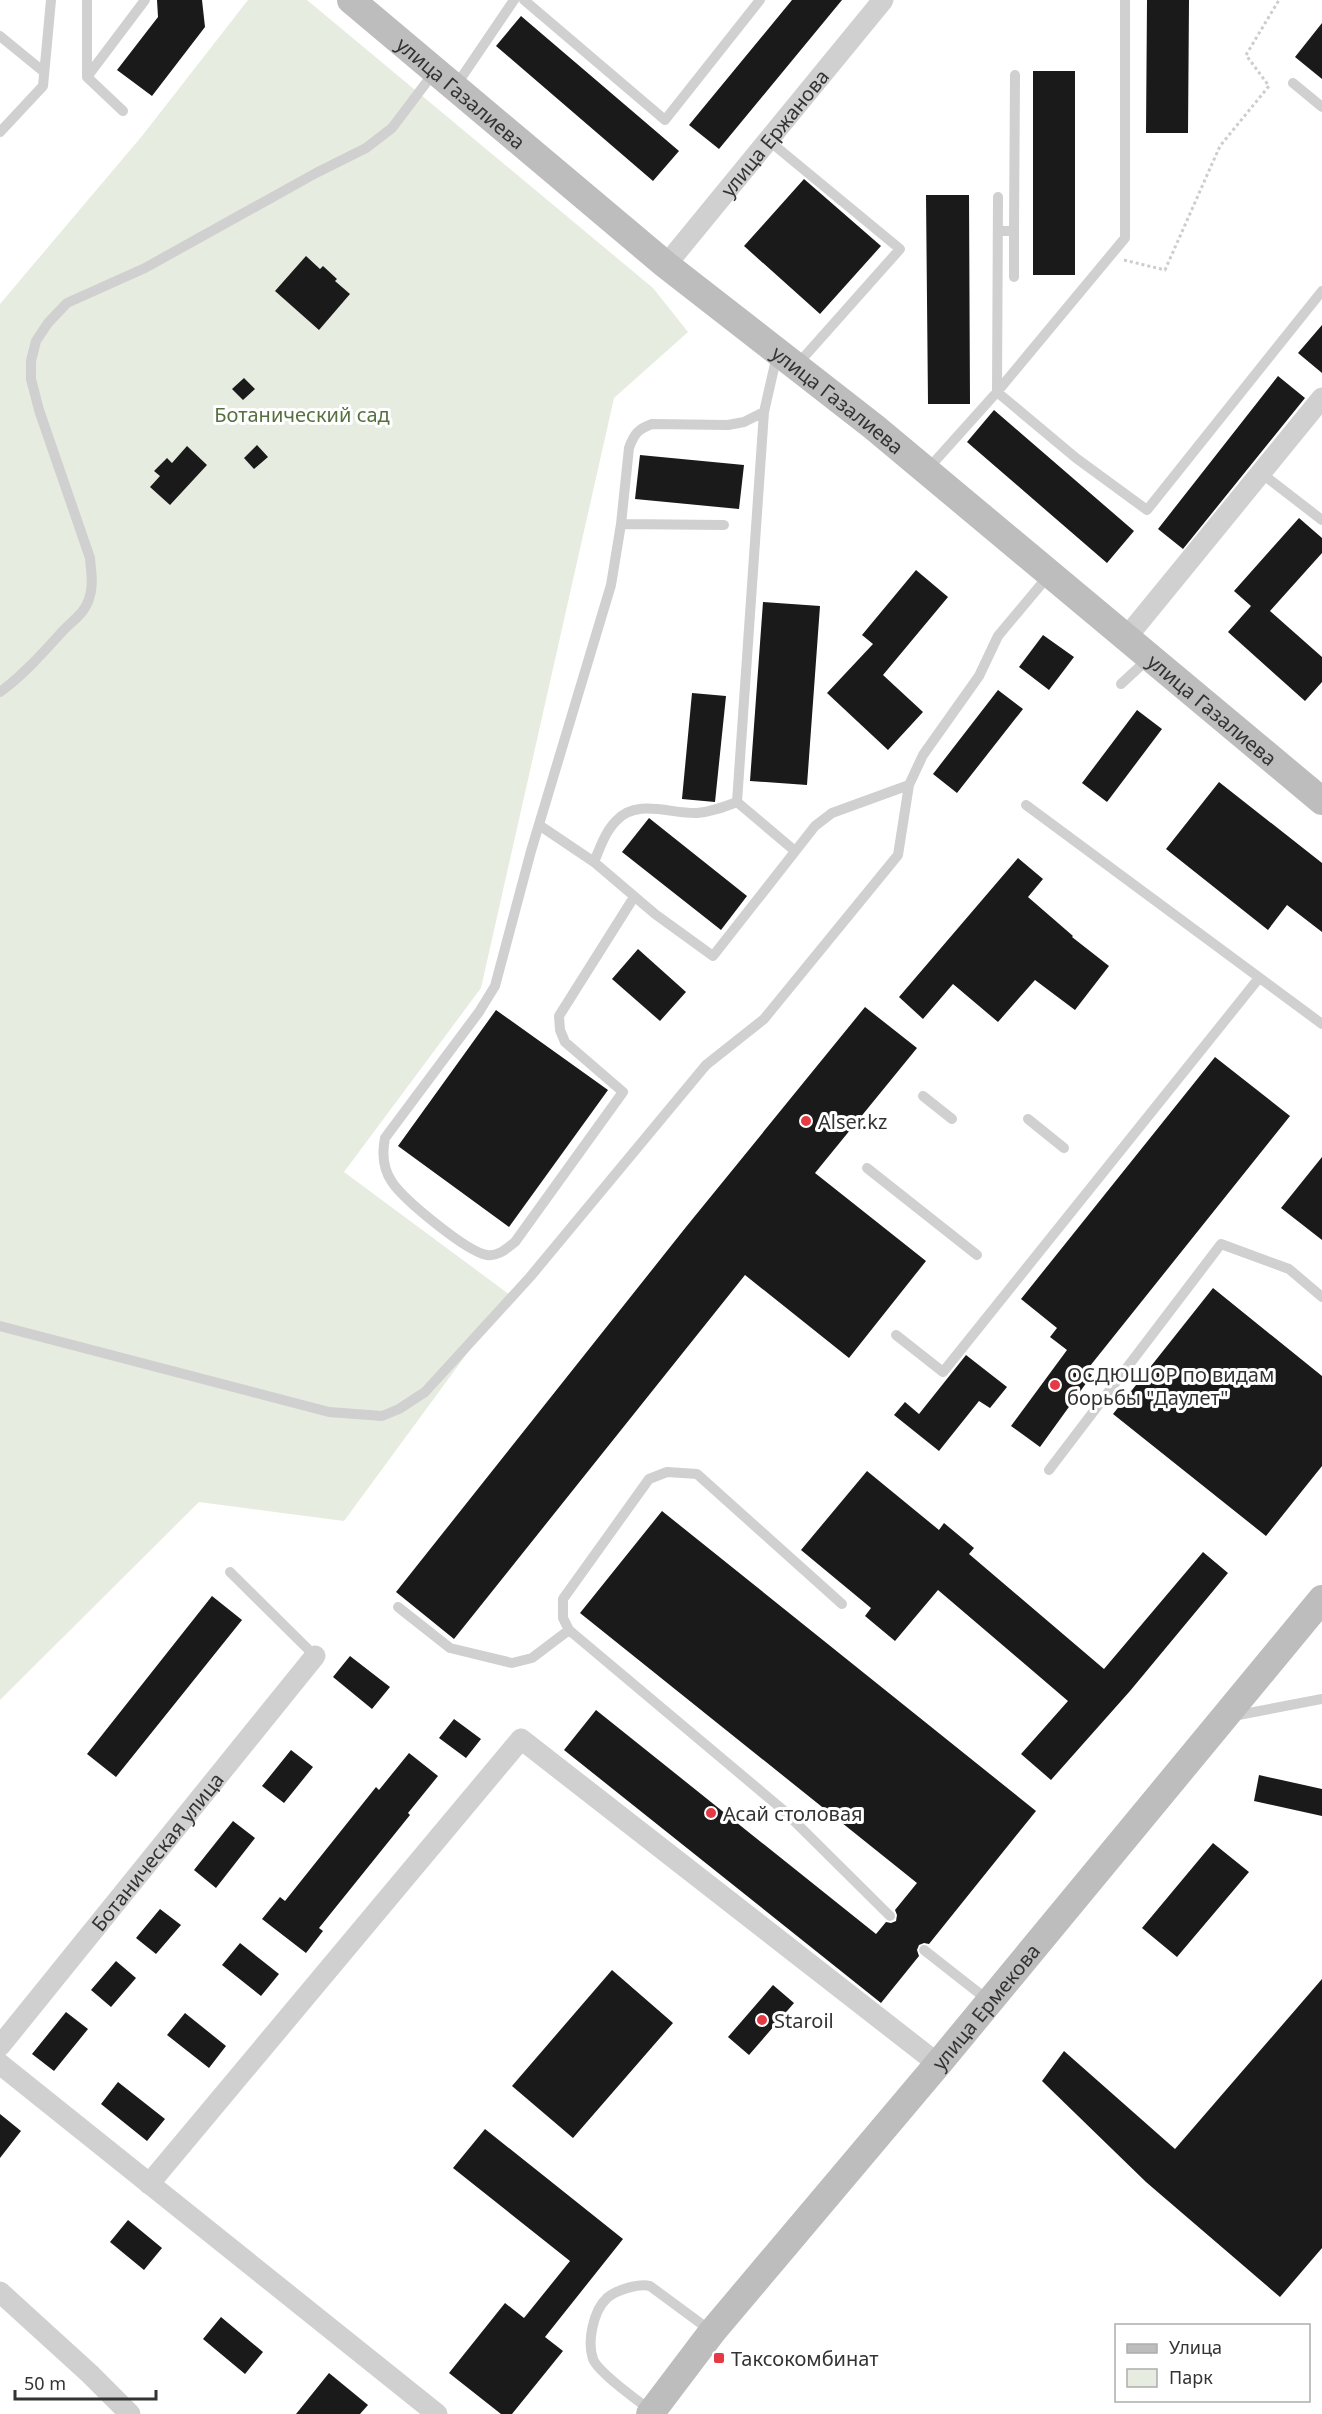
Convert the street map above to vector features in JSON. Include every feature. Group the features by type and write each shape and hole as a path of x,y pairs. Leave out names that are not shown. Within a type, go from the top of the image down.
{"main road":[{"name":"улица Газалиева","path":"351,0 666,265 926,470 1322,801"},
{"name":"улица Ермекова","path":"651,2413 712,2332 990,2002 1322,1599"}],"street":[{"name":"улица Ержанова","path":"666,265 883,0"},
{"path":"1126,638 1322,398"},
{"name":"Ботаническая улица","path":"0,2046 315,1656"},
{"path":"149,2184 521,1739 938,2064"},
{"path":"0,2064 437,2414"},
{"path":"0,2292 130,2414"}],"lane":[{"path":"0,132 42,86 51,0"},
{"path":"87,0 87,77 123,111"},
{"path":"87,77 145,0"},
{"path":"0,692 79,616 89,600 93,581 90,558 39,410 31,379 31,361 36,341 48,323 67,303 145,268 316,173 366,148 392,128 445,79 514,0"},
{"path":"524,0 665,120 760,0"},
{"path":"926,470 998,392 1125,238 1125,0"},
{"path":"0,36 44,72"},
{"path":"1014,277 1015,75"},
{"path":"1293,83 1322,107"},
{"path":"737,802 765,412 787,359 900,249 768,140"},
{"path":"998,197 998,392 1076,458 1147,510 1322,291"},
{"path":"998,231 1014,231"},
{"path":"634,897 559,1016 560,1030 565,1042 623,1092 515,1242 500,1253 488,1256 474,1251 410,1201 392,1182 384,1164 385,1138 479,1012 495,986 539,825 611,585 621,524 629,448 633,436 640,428 652,424 729,425 744,422 765,412"},
{"path":"1261,473 1322,520"},
{"path":"621,524 724,525"},
{"path":"0,1326 329,1412 382,1416 399,1409 424,1392 531,1277 706,1065 764,1019 898,855 909,785 923,755 980,676 998,636 1049,573"},
{"path":"1121,684 1149,657"},
{"path":"539,825 594,862 634,897 713,956 815,826 832,813 909,785"},
{"path":"737,802 795,851"},
{"path":"594,862 606,835 615,821 623,814 644,809 697,813 737,802"},
{"path":"1026,805 1322,1024"},
{"path":"896,1335 943,1372 1259,978"},
{"path":"923,1096 952,1119"},
{"path":"1028,1119 1064,1148"},
{"path":"867,1168 977,1255"},
{"path":"1049,1470 1221,1244 1289,1269 1322,1297"},
{"path":"842,1604 697,1474 667,1472 649,1479 563,1599 563,1618 568,1630 782,1809 890,1916"},
{"path":"230,1572 315,1656"},
{"path":"398,1607 450,1648 512,1663 532,1658 568,1630"},
{"path":"1224,1718 1322,1699"},
{"path":"924,1950 990,2002"},
{"path":"651,2413 594,2361 591,2347 592,2325 607,2298 639,2283 650,2286 712,2332"}],"path":[{"path":"1110,256 1165,270 1220,146 1269,86 1246,55 1279,0"}],"green space":[{"name":"Ботанический сад","path":"248,0 307,0 653,288 688,332 614,398 481,988 344,1172 510,1295 344,1521 199,1502 0,1700 0,304 142,136"}],"building":[{"path":"157,0 202,0 205,27 152,96 117,70 158,17"},
{"path":"792,0 842,0 719,149 689,125"},
{"path":"1147,0 1189,0 1188,133 1146,133"},
{"path":"521,16 679,151 653,181 496,46"},
{"path":"1322,23 1322,79 1295,57"},
{"path":"1033,71 1075,71 1075,275 1033,275"},
{"path":"804,179 881,246 820,314 744,246"},
{"path":"926,195 969,195 970,404 928,404"},
{"path":"306,256 320,269 323,266 350,294 319,330 275,291"},
{"path":"1322,325 1322,373 1298,353"},
{"path":"1278,376 1305,398 1183,549 1158,529"},
{"path":"244,378 255,389 243,400 232,389"},
{"path":"994,410 1134,531 1107,563 967,442"},
{"path":"257,445 268,457 254,469 244,458"},
{"path":"187,446 207,465 170,505 150,487 160,476 154,471 167,458 172,463"},
{"path":"640,455 744,465 739,509 635,499"},
{"path":"1299,518 1322,538 1322,553 1270,611 1322,657 1322,682 1305,701 1228,632 1251,606 1234,591"},
{"path":"916,570 948,597 883,675 923,712 888,750 827,693 873,644 862,635"},
{"path":"763,602 820,606 807,785 750,781"},
{"path":"1043,635 1074,657 1049,690 1019,667"},
{"path":"998,690 1023,709 957,793 933,774"},
{"path":"692,693 726,696 715,802 682,799"},
{"path":"1137,710 1162,729 1107,802 1082,783"},
{"path":"1219,782 1322,863 1322,932 1287,905 1268,930 1166,849"},
{"path":"649,818 747,896 721,930 622,852"},
{"path":"1018,858 1043,879 1028,897 1072,937 1109,966 1075,1010 1035,980 998,1022 953,984 923,1019 899,997"},
{"path":"638,949 686,992 660,1021 612,979"},
{"path":"865,1007 917,1048 815,1173 926,1261 849,1358 745,1275 454,1639 396,1592 686,1227"},
{"path":"496,1010 608,1090 509,1227 398,1146"},
{"path":"1215,1057 1290,1116 1086,1371 1092,1375 1040,1447 1011,1426 1067,1350 1050,1337 1057,1328 1021,1299"},
{"path":"1322,1157 1322,1240 1281,1208"},
{"path":"1213,1288 1322,1376 1322,1466 1266,1536 1113,1414"},
{"path":"966,1355 1007,1387 990,1408 979,1401 939,1451 894,1415 905,1402 919,1414"},
{"path":"867,1471 939,1530 944,1523 974,1548 969,1554 1104,1669 1203,1552 1228,1573 1130,1691 1051,1780 1021,1754 1068,1701 938,1590 895,1641 865,1616 871,1608 801,1550"},
{"path":"662,1511 1036,1811 929,1944 919,1945 917,1950 919,1956 881,2003 564,1750 596,1710 876,1934 886,1922 896,1921 895,1910 917,1883 580,1613"},
{"path":"212,1596 242,1620 116,1777 87,1754"},
{"path":"350,1656 390,1687 372,1709 333,1677"},
{"path":"454,1719 481,1739 466,1758 439,1738"},
{"path":"291,1750 313,1767 284,1803 262,1786"},
{"path":"409,1753 438,1776 408,1813 410,1815 319,1928 323,1931 306,1953 262,1919 280,1897 285,1901 376,1787 379,1790"},
{"path":"1259,1775 1322,1789 1322,1816 1254,1801"},
{"path":"233,1821 255,1838 216,1888 194,1870"},
{"path":"1213,1843 1249,1872 1177,1957 1142,1928"},
{"path":"160,1909 181,1925 156,1954 136,1938"},
{"path":"240,1943 279,1974 261,1996 222,1965"},
{"path":"116,1961 136,1978 111,2007 91,1990"},
{"path":"612,1970 673,2023 573,2138 512,2086"},
{"path":"1322,1979 1322,2248 1280,2297 1146,2182 1042,2081 1064,2051 1175,2149"},
{"path":"773,1985 794,2003 749,2055 728,2037"},
{"path":"66,2012 88,2029 54,2071 32,2054"},
{"path":"185,2013 226,2046 209,2068 167,2035"},
{"path":"118,2082 165,2119 147,2141 101,2104"},
{"path":"0,2114 21,2131 0,2158"},
{"path":"485,2129 623,2239 545,2337 563,2351 512,2414 501,2414 449,2373 505,2303 524,2318 570,2261 453,2168"},
{"path":"128,2220 162,2248 144,2270 110,2242"},
{"path":"221,2317 263,2352 245,2374 203,2339"},
{"path":"329,2373 368,2405 360,2414 296,2414"}],"place":[{"name":"Alser.kz","path":"806,1121"},
{"name":"ОСДЮШОР по видам борьбы \"Даулет\"","path":"1055,1385"},
{"name":"Асай столовая","path":"711,1813"},
{"name":"Staroil","path":"762,2020"},
{"name":"Таксокомбинат","path":"719,2358"}]}
